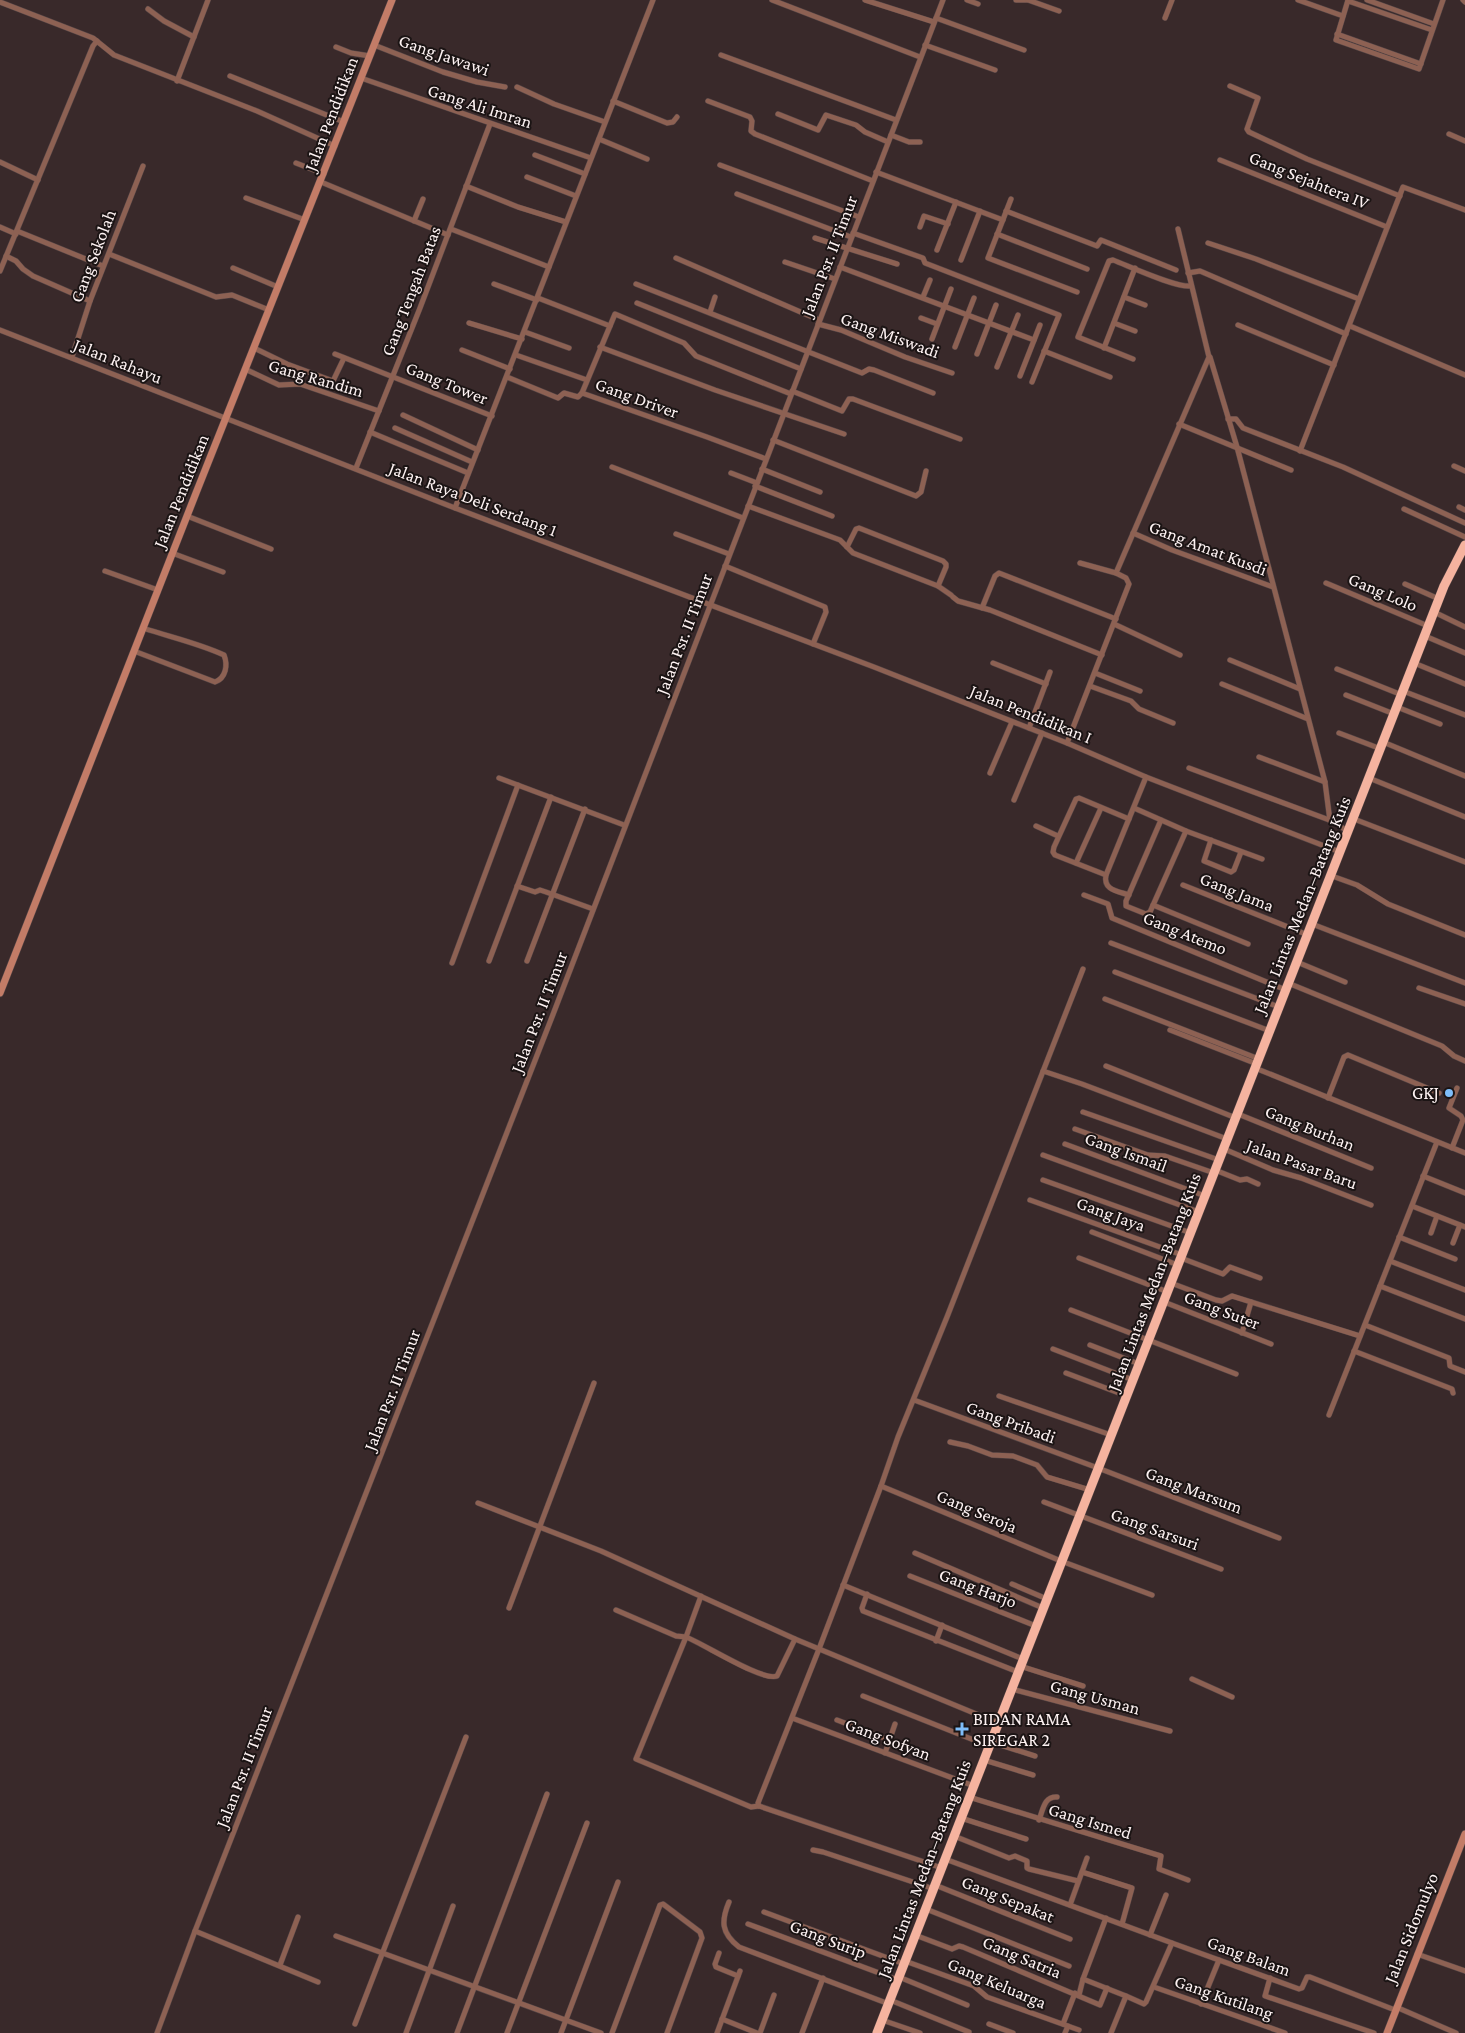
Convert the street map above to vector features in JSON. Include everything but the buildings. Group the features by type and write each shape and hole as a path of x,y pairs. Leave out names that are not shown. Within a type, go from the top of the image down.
{"highway":[{"name":"Jalan Lintas Medan–Batang Kuis","path":"877,2033 1449,574 1465,545"}],"main road":[{"name":"Jalan Pendidikan","path":"0,993 197,489 392,0"},
{"name":"Jalan Sidomulyo","path":"1386,2033 1465,1834"}],"street":[{"path":"177,81 208,0"},
{"path":"455,508 653,0"},
{"path":"772,0 920,57"},
{"path":"865,0 935,20 1024,50"},
{"name":"Jalan Psr. II Timur","path":"157,2033 593,910 624,825 943,0"},
{"path":"967,0 978,4"},
{"path":"1016,0 1027,0 1059,11"},
{"path":"1166,18 1172,0"},
{"path":"1298,0 1313,2 1343,16"},
{"path":"1432,30 1348,0 1337,34 1378,52 1421,64 1443,0"},
{"path":"1367,0 1434,24"},
{"path":"0,2 97,41 114,56 257,111 335,146"},
{"path":"1389,15 1391,8"},
{"path":"148,9 164,21 194,37"},
{"path":"0,271 2,261 16,233 93,46 97,41"},
{"name":"Gang Jawawi","path":"374,45 452,74 491,86 505,87"},
{"path":"925,45 995,70"},
{"path":"336,47 351,53 370,56"},
{"path":"721,55 896,120"},
{"path":"230,76 344,122"},
{"name":"Gang Ali Imran","path":"361,78 591,158"},
{"path":"1230,86 1258,98 1247,129 1249,132 1307,159 1400,196"},
{"path":"517,87 554,104 605,122"},
{"path":"613,101 667,123 673,122 677,117"},
{"path":"708,101 750,116 751,131 755,134 873,181"},
{"path":"778,114 818,130 826,115 856,125 864,131 888,142"},
{"name":"Gang Tengah Batas","path":"356,468 490,124"},
{"path":"1449,134 1465,140"},
{"path":"891,135 909,142 920,142"},
{"path":"598,139 647,159"},
{"path":"535,155 585,174"},
{"name":"Gang Sejahtera IV","path":"1220,160 1387,227"},
{"path":"0,162 38,180"},
{"path":"296,163 324,174"},
{"path":"720,165 859,217"},
{"name":"Gang Sekolah","path":"72,357 103,266 143,166"},
{"path":"876,172 1003,220"},
{"path":"527,176 576,196"},
{"path":"320,182 448,235"},
{"path":"466,186 518,207 566,222"},
{"path":"1300,451 1404,187 1465,210"},
{"path":"737,194 923,258 925,263 1059,315 1032,382"},
{"path":"246,198 305,220"},
{"path":"414,221 423,199"},
{"path":"1010,199 988,258 1077,292"},
{"path":"938,250 956,202"},
{"path":"961,260 980,211"},
{"path":"1006,211 1097,246 1101,240 1176,270"},
{"path":"920,227 924,216 948,224"},
{"path":"0,227 103,266"},
{"path":"451,228 549,268"},
{"path":"1178,229 1209,356 1231,419 1325,782 1331,821"},
{"path":"997,234 1087,269"},
{"path":"815,238 897,264"},
{"path":"1208,243 1256,259 1360,299"},
{"path":"109,254 216,297 232,295 269,310"},
{"path":"6,256 16,261 33,276 90,301"},
{"name":"Gang Miswadi","path":"676,258 819,322 905,357 952,373"},
{"path":"1133,359 1080,339 1078,335 1109,261 1113,260 1175,283 1191,286"},
{"path":"785,262 836,279"},
{"path":"840,267 1034,340"},
{"path":"233,268 278,287"},
{"path":"1104,348 1135,268"},
{"path":"1189,272 1198,271 1346,334"},
{"path":"923,297 930,280"},
{"path":"494,284 610,326"},
{"path":"636,284 862,372 869,369 874,370 933,393"},
{"path":"932,339 951,289"},
{"path":"710,312 715,296"},
{"path":"1124,297 1145,305"},
{"path":"955,347 974,298"},
{"path":"637,303 801,369"},
{"path":"977,354 996,305"},
{"path":"587,380 615,314 687,345 696,356 843,411 851,398 960,439"},
{"path":"997,368 1018,315"},
{"path":"921,318 938,324"},
{"path":"469,323 522,339"},
{"path":"1114,323 1135,331"},
{"path":"1020,376 1040,324"},
{"path":"1238,325 1334,365"},
{"path":"1350,326 1465,375"},
{"name":"Jalan Rahayu","path":"0,330 226,417"},
{"path":"525,332 569,348"},
{"path":"600,347 783,414 844,434"},
{"path":"254,348 296,368 333,381 344,358"},
{"path":"462,350 510,369"},
{"path":"1044,350 1110,377"},
{"name":"Gang Tower","path":"335,354 492,416"},
{"name":"Gang Driver","path":"516,355 587,380 582,393 707,436 766,460"},
{"path":"1116,573 1209,356"},
{"name":"Gang Randim","path":"245,369 279,385 300,384 379,411"},
{"path":"507,377 558,398 564,393 578,397 582,393"},
{"path":"402,416 478,450"},
{"name":"Jalan Raya Deli Serdang 1","path":"226,417 455,508 710,605"},
{"path":"1231,419 1243,428 1343,467 1465,524"},
{"path":"1179,424 1237,446 1291,470"},
{"path":"395,428 472,462"},
{"path":"370,432 468,473"},
{"path":"773,440 916,496 921,492 926,471"},
{"path":"1454,466 1465,471"},
{"path":"612,467 743,518"},
{"path":"762,469 820,492"},
{"path":"731,473 832,516"},
{"path":"748,506 840,540 853,553 938,586 958,601 982,608 1102,655"},
{"path":"1459,507 1465,510"},
{"path":"1404,509 1465,537"},
{"path":"187,516 272,548"},
{"path":"846,547 856,529 859,528 943,561 946,567 938,586"},
{"path":"676,534 729,554"},
{"name":"Gang Amat Kusdi","path":"1133,534 1273,587"},
{"path":"172,553 223,572"},
{"path":"1067,743 1129,582 1126,578 1116,573 1080,563"},
{"path":"725,566 825,607 826,612 813,644"},
{"path":"105,571 158,590"},
{"path":"982,608 995,576 999,573 1115,621 1180,655"},
{"name":"Gang Lolo","path":"1326,584 1429,627"},
{"path":"1405,584 1439,600"},
{"name":"Jalan Pendidikan I","path":"710,605 1042,733 1146,777 1345,842"},
{"path":"1434,612 1465,627"},
{"path":"134,652 215,682 221,680 225,674 226,664 224,655 188,640 173,638 143,628"},
{"path":"1425,636 1465,653"},
{"path":"1230,660 1300,689"},
{"path":"993,663 1046,684"},
{"path":"1414,663 1465,684"},
{"path":"1337,669 1465,715"},
{"path":"1029,728 1050,672"},
{"path":"1095,673 1140,691"},
{"path":"1222,684 1308,719"},
{"path":"1090,686 1131,701 1139,709 1174,723"},
{"path":"1346,695 1440,724"},
{"path":"990,774 1012,722"},
{"path":"1014,800 1042,733"},
{"path":"1339,733 1382,745 1465,776"},
{"path":"1259,756 1325,782"},
{"path":"1189,768 1331,821 1339,825 1345,842"},
{"path":"1129,895 1108,887 1105,882 1106,875 1146,777"},
{"path":"499,778 624,825"},
{"path":"1369,778 1465,817"},
{"path":"452,963 518,785"},
{"path":"490,961 551,797"},
{"path":"1106,875 1053,854 1058,836 1076,799 1080,798 1129,819"},
{"path":"1076,863 1101,808"},
{"path":"1134,808 1186,831 1262,859"},
{"path":"527,961 585,809"},
{"path":"1354,819 1465,862"},
{"path":"1161,820 1129,895 1126,904 1129,908 1147,914 1154,906 1186,831"},
{"path":"1036,826 1058,836"},
{"path":"1211,840 1204,861 1231,872 1234,870 1242,852"},
{"path":"1332,876 1365,890 1388,904 1465,935"},
{"name":"Gang Jama","path":"1183,885 1308,935"},
{"path":"517,886 535,892 540,890 553,894 593,910"},
{"name":"Gang Atemo","path":"1084,895 1108,904 1112,918 1287,986"},
{"path":"1154,906 1248,944"},
{"path":"1312,924 1465,983"},
{"path":"1111,943 1278,1007"},
{"path":"1297,962 1345,982"},
{"path":"759,1806 758,1802 819,1649 898,1436 914,1400 1084,969"},
{"path":"1115,972 1270,1031"},
{"path":"1287,986 1442,1046 1454,1056 1465,1061"},
{"path":"1419,988 1465,1004"},
{"path":"1104,999 1257,1064 1328,1098 1465,1153"},
{"path":"1170,1030 1257,1064"},
{"path":"1328,1098 1344,1057 1348,1055 1439,1093"},
{"name":"Gang Burhan","path":"1106,1066 1371,1168"},
{"path":"1043,1071 1227,1139"},
{"path":"1452,1148 1462,1120 1461,1116 1448,1108 1457,1088"},
{"path":"1083,1112 1219,1160"},
{"path":"1076,1129 1148,1155 1165,1156 1240,1180 1247,1179 1258,1184"},
{"path":"1329,1415 1437,1142"},
{"name":"Gang Ismail","path":"1065,1144 1206,1196"},
{"name":"Jalan Pasar Baru","path":"1224,1149 1273,1170 1301,1178 1371,1205"},
{"path":"1043,1155 1200,1212"},
{"path":"1423,1176 1465,1193"},
{"path":"1043,1180 1191,1233"},
{"name":"Gang Jaya","path":"1030,1200 1181,1259"},
{"path":"1412,1206 1463,1226 1453,1243"},
{"path":"1431,1233 1437,1216"},
{"path":"1092,1232 1223,1274 1230,1267 1260,1278"},
{"path":"1400,1237 1456,1259"},
{"path":"1080,1258 1170,1288 1220,1301 1232,1296 1360,1336"},
{"path":"1390,1261 1465,1290"},
{"path":"1380,1286 1465,1319"},
{"name":"Gang Suter","path":"1164,1302 1271,1344"},
{"path":"1242,1333 1251,1302"},
{"path":"1071,1310 1236,1374"},
{"path":"1366,1325 1449,1358 1450,1366 1465,1372"},
{"path":"1090,1345 1139,1364"},
{"path":"1053,1349 1133,1380"},
{"path":"1354,1351 1452,1389 1453,1393"},
{"path":"1066,1372 1127,1396"},
{"path":"509,1608 594,1383"},
{"path":"999,1396 1112,1435"},
{"name":"Gang Pribadi","path":"914,1400 1098,1468"},
{"path":"950,1442 968,1446 992,1455 1013,1456 1037,1465 1047,1477 1090,1490"},
{"name":"Gang Marsum","path":"1098,1468 1279,1538"},
{"name":"Gang Seroja","path":"881,1486 1061,1561 1152,1595"},
{"name":"Gang Sarsuri","path":"1044,1502 1221,1568"},
{"path":"478,1503 540,1526 795,1639 998,1723"},
{"path":"915,1553 1045,1603"},
{"name":"Gang Harjo","path":"910,1576 1036,1626"},
{"path":"1012,1584 1045,1603"},
{"path":"843,1585 942,1625 1021,1666"},
{"path":"867,1594 862,1608 863,1611 936,1641 1083,1686"},
{"path":"701,1596 636,1759 751,1807 759,1806 942,1868"},
{"path":"616,1610 676,1636 686,1637 753,1670 773,1677 779,1674 795,1639"},
{"path":"936,1641 942,1625"},
{"path":"1192,1679 1232,1697"},
{"name":"Gang Usman","path":"1012,1689 1170,1731"},
{"path":"864,1696 990,1744 1035,1756"},
{"name":"Gang Sofyan","path":"792,1718 974,1786"},
{"path":"837,1720 889,1740"},
{"path":"885,1753 894,1724"},
{"path":"355,2024 466,1737"},
{"path":"984,1760 1033,1775"},
{"path":"457,2033 548,1794"},
{"path":"1040,1820 1047,1799 1050,1796 1057,1797"},
{"name":"Gang Ismed","path":"969,1798 1160,1856 1159,1869 1188,1880"},
{"path":"961,1818 1026,1839"},
{"path":"507,2033 587,1823"},
{"path":"954,1836 1009,1858 1015,1856 1028,1861 1027,1868 1029,1869 1078,1881"},
{"name":"Gang Sepakat","path":"813,1850 934,1887 1070,1939"},
{"path":"1070,1904 1087,1858"},
{"name":"Gang Balam","path":"945,1859 1301,1989 1307,1977 1310,1977 1396,2008"},
{"path":"1082,1872 1132,1888 1122,1924"},
{"path":"560,2033 618,1882"},
{"path":"1150,1935 1166,1895"},
{"path":"729,1902 722,1924 736,1944 765,1957 969,2032"},
{"path":"612,2033 660,1905 662,1904 700,1932 702,1938 667,2033"},
{"path":"406,2033 453,1906"},
{"path":"926,1909 1069,1966"},
{"name":"Gang Keluarga","path":"764,1912 904,1963 974,1986 988,1997 1079,2030"},
{"path":"280,1966 298,1917"},
{"path":"1065,2033 1065,2025 1106,1918"},
{"name":"Gang Surip","path":"748,1924 968,2005"},
{"path":"195,1931 318,1982"},
{"name":"Gang Satria","path":"915,1935 950,1949 963,1947 1100,2005 1107,1988"},
{"path":"336,1936 383,1955 519,2002 601,2033"},
{"path":"1083,1979 1145,2004 1172,1943"},
{"path":"717,2033 739,1974 716,1967 719,1954"},
{"path":"1417,1954 1465,1971"},
{"path":"1201,2004 1218,1960"},
{"path":"802,2033 823,1978"},
{"path":"1270,1978 1265,1996 1374,2033"},
{"name":"Gang Kutilang","path":"1154,1987 1286,2033"},
{"path":"722,2019 758,2033 774,1995"},
{"path":"1112,2033 1126,1996"},
{"path":"1396,2008 1456,2033"},
{"path":"882,2020 920,2033"},
{"path":"989,2024 1013,2033"}],"place":[{"name":"GKJ","path":"1449,1093"},
{"name":"BIDAN RAMA SIREGAR 2","path":"962,1729"}]}
